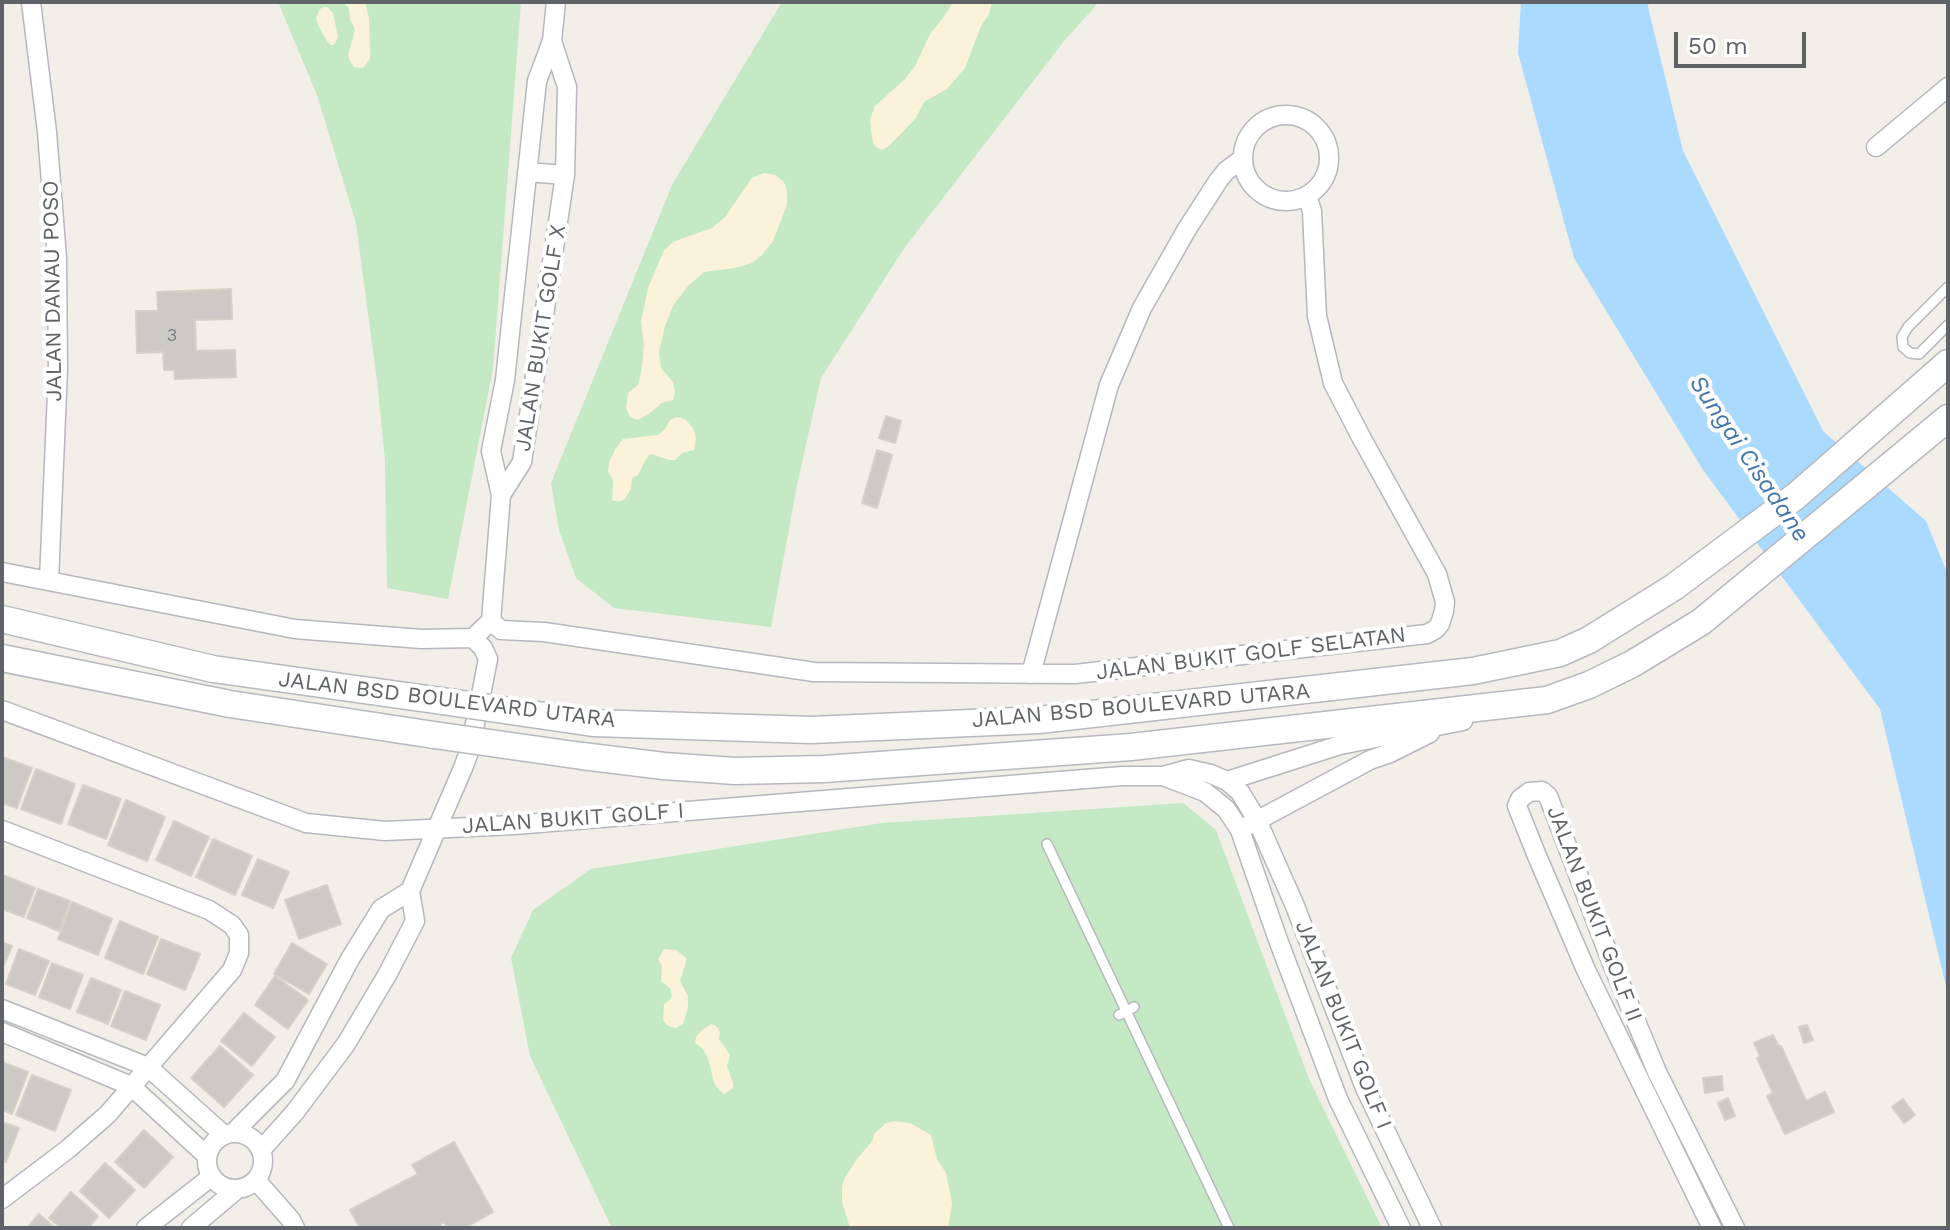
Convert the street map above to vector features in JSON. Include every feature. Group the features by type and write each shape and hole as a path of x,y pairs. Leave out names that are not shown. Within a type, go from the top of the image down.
{"main road":[{"name":"JALAN BSD BOULEVARD UTARA","path":"2,619 213,669 593,723 811,730 1039,720 1473,671 1560,653 1589,640 1674,587 1796,496 1948,363"},
{"name":"JALAN BSD BOULEVARD UTARA","path":"2,658 230,704 582,756 735,771 824,769 1131,747 1547,700 1589,685 1632,664 1701,622 1943,422"}],"street":[{"name":"JALAN DANAU POSO","path":"31,2 47,132 57,258 58,369 49,581"},
{"name":"JALAN BUKIT GOLF X","path":"496,625 501,495 491,451 505,380 537,81 552,41 556,2"},
{"name":"JALAN BUKIT GOLF X","path":"501,495 522,462 565,175 567,87 552,41"},
{"path":"1876,147 1948,87"},
{"path":"1284,114 1311,123 1324,137 1329,165 1321,183 1307,196 1286,201 1265,195 1249,180 1242,159 1251,132 1266,119 1284,114"},
{"path":"1031,674 1109,385 1142,308 1173,253 1218,181 1242,159"},
{"path":"527,172 565,175"},
{"name":"JALAN BUKIT GOLF SELATAN","path":"496,625 814,672 1075,674 1427,634 1440,624 1445,602 1437,574 1333,383 1317,316 1312,211 1307,196"},
{"path":"505,380 535,387"},
{"path":"2,572 295,629 478,643 496,625"},
{"path":"261,1150 295,1112 346,1044 415,921 410,891 469,752 488,659 478,643"},
{"path":"1227,781 1340,745 1547,700"},
{"name":"JALAN BUKIT GOLF I","path":"2,710 306,823 385,831 537,823 1122,776 1163,776 1189,769 1211,774 1227,781 1240,792 1257,820 1295,906 1365,1088 1432,1228"},
{"path":"1240,830 1370,760 1421,739 1443,725"},
{"name":"JALAN BUKIT GOLF I","path":"1163,776 1205,792 1226,809 1240,830 1338,1099 1401,1228"},
{"name":"JALAN BUKIT GOLF II","path":"1712,1228 1586,970 1537,856 1517,806 1529,792 1542,791 1548,796 1657,1072 1735,1228"},
{"path":"2,830 209,910 232,925 239,935 239,953 232,970 108,1114 2,1199"},
{"path":"236,1190 221,1186 211,1177 207,1165 210,1147 229,1134 285,1081 350,959 381,909 410,891"},
{"path":"2,1009 148,1067 229,1134 245,1135 254,1141 261,1150 263,1165 256,1180 236,1190 191,1228"},
{"path":"2,1032 131,1086 207,1156"},
{"path":"146,1228 211,1177"},
{"path":"256,1180 295,1228"}],"lane":[{"path":"1947,290 1908,327 1902,337 1903,347 1910,353 1919,354 1948,325"},
{"path":"1047,844 1229,1228"}],"green space":[{"path":"278,2 521,2 493,369 448,599 387,588 385,460 356,223 317,95"},
{"path":"782,2 1099,2 1065,40 905,247 821,378 797,485 771,627 614,608 576,578 559,530 551,483 672,185"},
{"path":"1183,803 1216,830 1309,1079 1382,1228 612,1228 530,1056 511,958 533,910 591,869 882,823"}],"sand":[{"path":"342,2 365,2 369,18 370,59 363,68 354,67 348,55 355,30 349,8"},
{"path":"953,2 992,2 965,68 947,89 924,102 916,118 889,146 882,150 876,147 870,119 875,106 915,66 930,34"},
{"path":"324,7 333,13 338,37 334,45 327,41 316,18"},
{"path":"764,173 775,175 784,182 787,191 787,205 773,241 752,263 704,272 688,286 674,304 659,351 661,368 673,382 673,400 662,403 638,420 630,417 626,408 628,393 638,385 642,367 644,345 641,322 648,288 664,250 673,242 712,228 725,217 752,178"},
{"path":"676,417 685,419 693,428 696,438 694,450 682,453 675,460 651,454 638,475 632,478 631,489 625,499 618,502 612,500 613,480 608,472 616,448 623,439 658,435"},
{"path":"664,949 676,950 686,958 680,981 688,996 688,1008 683,1024 676,1028 668,1026 663,1020 664,1004 672,996 670,988 661,981 662,966 658,959"},
{"path":"711,1024 720,1032 719,1039 730,1055 727,1066 733,1088 724,1094 714,1083 703,1049 695,1043 701,1031"},
{"path":"886,1123 910,1123 931,1135 937,1159 946,1173 951,1197 948,1228 850,1228 842,1202 844,1179 875,1133"}],"water":[{"name":"Sungai Cisadane","path":"1521,2 1649,2 1683,151 1823,431 1926,521 1948,575 1948,995 1880,709 1703,470 1574,258 1518,53"}],"building":[{"path":"231,289 232,319 195,320 196,351 235,350 236,377 175,379 174,370 164,370 163,352 137,353 136,311 158,311 157,292"},
{"path":"886,416 901,421 895,443 879,438"},
{"path":"877,450 892,455 877,508 862,503"},
{"path":"2,757 32,768 17,808 2,803"},
{"path":"36,769 75,784 61,824 21,809"},
{"path":"83,785 121,799 106,839 68,824"},
{"path":"126,800 165,817 147,861 108,845"},
{"path":"174,821 209,837 191,876 156,860"},
{"path":"213,839 252,856 235,895 196,877"},
{"path":"258,859 289,872 273,908 242,895"},
{"path":"3,875 35,888 24,917 2,909"},
{"path":"327,885 341,924 299,939 285,900"},
{"path":"38,889 70,901 59,931 27,918"},
{"path":"72,902 112,919 98,955 58,939"},
{"path":"120,921 158,937 143,974 105,958"},
{"path":"161,939 200,954 185,990 147,974"},
{"path":"2,942 12,946 2,969"},
{"path":"292,943 327,964 309,994 274,974"},
{"path":"19,949 49,961 35,995 6,984"},
{"path":"52,963 83,975 70,1009 39,997"},
{"path":"275,976 308,1000 288,1029 255,1005"},
{"path":"91,978 121,990 108,1024 77,1012"},
{"path":"125,991 160,1005 146,1040 111,1026"},
{"path":"244,1013 275,1037 252,1066 221,1041"},
{"path":"1807,1025 1813,1040 1804,1043 1799,1027"},
{"path":"1773,1035 1806,1101 1825,1092 1834,1112 1785,1134 1767,1096 1773,1093 1757,1058 1760,1056 1754,1043"},
{"path":"220,1046 253,1075 224,1107 191,1078"},
{"path":"2,1062 28,1072 12,1114 2,1110"},
{"path":"32,1075 71,1090 55,1131 16,1115"},
{"path":"1722,1076 1723,1090 1705,1093 1703,1078"},
{"path":"1728,1098 1735,1116 1725,1120 1718,1103"},
{"path":"1903,1099 1915,1115 1904,1123 1892,1107"},
{"path":"2,1122 19,1128 6,1162 2,1160"},
{"path":"144,1130 173,1157 144,1188 115,1162"},
{"path":"454,1142 493,1212 464,1228 448,1228 444,1222 440,1224 442,1228 360,1228 350,1210 418,1174 412,1165"},
{"path":"105,1163 135,1190 109,1218 80,1191"},
{"path":"71,1192 98,1216 88,1228 61,1228 49,1218"},
{"path":"39,1214 55,1228 27,1228"}]}
